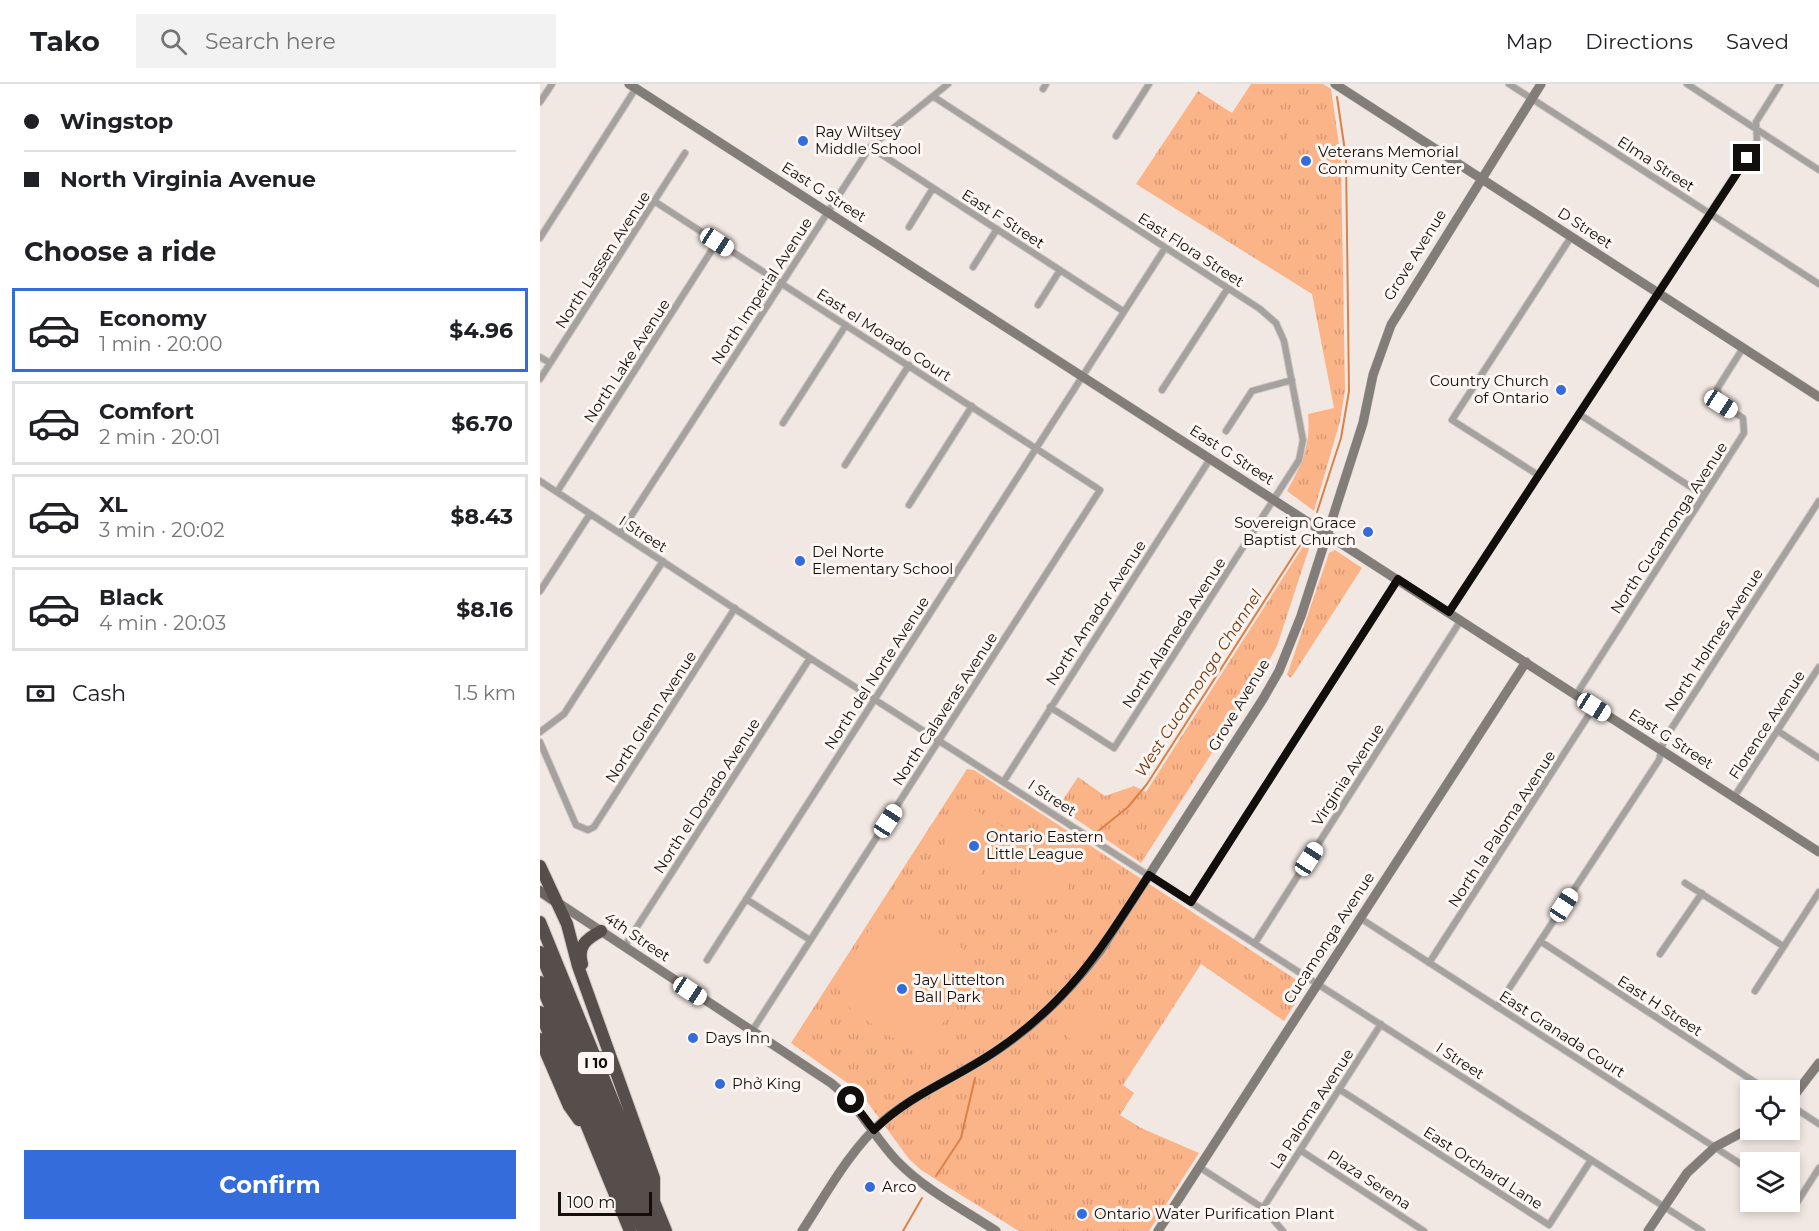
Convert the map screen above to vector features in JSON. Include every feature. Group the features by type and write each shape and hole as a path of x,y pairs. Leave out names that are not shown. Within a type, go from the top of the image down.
{"highway":[{"path":"540,866 586,982 654,1178 654,1203"},
{"name":"I 10","path":"540,922 666,1231"},
{"path":"586,982 580,950 586,939 601,931"},
{"path":"540,952 654,1231"},
{"path":"540,982 643,1231"},
{"name":"I 10","path":"540,1012 630,1231"},
{"path":"540,1039 569,1106 593,1141"}],"main road":[{"name":"4th Street","path":"540,891 556,902"}],"street":[{"path":"540,102 552,84"},
{"name":"North Imperial Avenue","path":"620,533 870,147 948,84"},
{"path":"1116,136 1149,84"},
{"name":"D Street","path":"1335,84 1819,397"},
{"name":"Elma Street","path":"1509,84 1819,284"},
{"name":"Grove Avenue","path":"802,1231 847,1162 874,1130 912,1099 999,1050 1044,1015 1089,966 1149,875 1279,670 1301,616 1363,423 1373,375 1384,340 1401,306 1542,84"},
{"path":"1686,84 1819,170"},
{"path":"1449,612 1758,141 1756,122 1780,84"},
{"path":"540,238 633,86"},
{"name":"East G Street","path":"633,86 1819,852"},
{"name":"East Flora Street","path":"934,97 1228,288 1276,323 1284,341 1303,440 1299,460 1274,500"},
{"name":"East F Street","path":"870,147 1123,311"},
{"name":"North Lassen Avenue","path":"540,379 685,153"},
{"path":"909,227 933,188"},
{"name":"East el Morado Court","path":"654,201 1100,490"},
{"path":"973,267 997,229"},
{"path":"1538,476 1452,420 1570,237"},
{"name":"North Lake Avenue","path":"557,492 717,242"},
{"name":"North del Norte Avenue","path":"707,960 1165,248"},
{"path":"1038,305 1060,270"},
{"path":"1162,390 1228,288"},
{"path":"783,423 846,325"},
{"name":"North Cucamonga Avenue","path":"1576,695 1744,433 1743,418 1721,404 1717,389 1743,348"},
{"path":"540,357 550,363"},
{"path":"845,465 909,365"},
{"path":"1226,430 1252,391 1292,380"},
{"path":"909,505 972,406"},
{"path":"1579,414 1703,495"},
{"name":"North Amador Avenue","path":"1004,781 1210,459"},
{"name":"I Street","path":"540,481 810,658 1702,1231"},
{"name":"North Calaveras Avenue","path":"752,1031 1100,490"},
{"name":"North Alameda Avenue","path":"1050,707 1114,748 1274,500"},
{"name":"North Holmes Avenue","path":"1497,1007 1659,760 1664,740 1819,501"},
{"path":"540,591 590,514"},
{"path":"540,732 564,714 663,561"},
{"path":"1191,902 1398,579"},
{"name":"North Glenn Avenue","path":"540,742 576,825 588,830 594,826 735,609"},
{"name":"Virginia Avenue","path":"1255,943 1461,620"},
{"name":"North el Dorado Avenue","path":"624,947 810,658"},
{"name":"Cucamonga Avenue","path":"1158,1231 1526,662"},
{"name":"Florence Avenue","path":"1734,797 1819,668"},
{"name":"North la Paloma Avenue","path":"1429,963 1594,707"},
{"path":"1778,731 1819,758"},
{"path":"1685,883 1783,946"},
{"path":"1755,991 1819,892"},
{"path":"1660,954 1702,893"},
{"path":"746,898 810,940"},
{"name":"4th Street","path":"556,902 837,1088 851,1100 897,1161 930,1188 996,1231"},
{"name":"East Granada Court","path":"1360,918 1740,1163"},
{"name":"East H Street","path":"1540,942 1752,1080"},
{"name":"La Paloma Avenue","path":"1263,1208 1381,1024"},
{"path":"1800,1089 1818,1068"},
{"name":"East Orchard Lane","path":"1339,1089 1549,1225 1591,1160"},
{"path":"1800,1112 1819,1124"},
{"path":"1648,1231 1687,1173 1715,1147 1740,1133"},
{"name":"Plaza Serena","path":"1300,1150 1424,1231"},
{"path":"1199,1167 1263,1208 1283,1231"},
{"path":"1800,1198 1819,1168"}],"green space":[{"path":"1251,84 1323,84 1331,89 1341,159 1345,390 1340,421 1314,511 1287,491 1307,445 1308,414 1334,408 1312,294 1136,184 1198,91 1232,113"},
{"path":"1297,122 1309,130 1291,157 1279,149"},
{"path":"1309,537 1312,539 1277,646 1255,686 1141,863 1058,807 1078,777 1105,796 1134,786 1146,792"},
{"path":"1335,550 1362,568 1291,678 1287,675 1329,553"},
{"path":"967,769 974,770 1306,986 1284,1021 1201,964 1123,1085 1134,1093 1120,1115 1141,1128 1199,1153 1149,1231 1019,1231 921,1170 909,1159 860,1092 791,1043"},
{"name":"Ontario Eastern Little League","path":"956,799 1006,829 1007,839 976,880 969,881 953,862 948,852 945,833"},
{"path":"1046,843 1068,858 1069,888 1052,899 1031,892 1017,880 1039,846"},
{"name":"Jay Littelton Ball Park","path":"915,918 974,956 963,993 924,1051 914,1052 851,1010 836,984 869,930"},
{"path":"1052,932 1057,933 1061,942 1042,968 1034,963 1034,957"},
{"path":"1085,1007 1109,1022 1090,1052 1066,1036"}],"waterway":[{"name":"West Cucamonga Channel","path":"1317,512 1341,438 1349,391 1346,158 1337,97"},
{"name":"West Cucamonga Channel","path":"1097,832 1128,807 1147,784 1306,536"},
{"name":"West Cucamonga Channel","path":"936,1176 961,1138 975,1078"},
{"path":"903,1231 922,1198"}],"place":[{"name":"Ray Wiltsey Middle School","path":"803,141"},
{"name":"Veterans Memorial Community Center","path":"1306,161"},
{"name":"Country Church of Ontario","path":"1561,390"},
{"name":"Sovereign Grace Baptist Church","path":"1368,532"},
{"name":"Del Norte Elementary School","path":"800,561"},
{"name":"Ontario Eastern Little League","path":"974,846"},
{"name":"Jay Littelton Ball Park","path":"902,989"},
{"name":"Days Inn","path":"693,1038"},
{"name":"Phở King","path":"720,1084"},
{"name":"Arco","path":"870,1187"},
{"name":"Ontario Water Purification Plant","path":"1082,1214"}],"route":[{"path":"851,1100 874,1130 912,1099 935,1084 999,1050 1044,1015 1077,981 1100,951 1149,875 1191,902 1398,579 1449,612 1747,158"}]}
